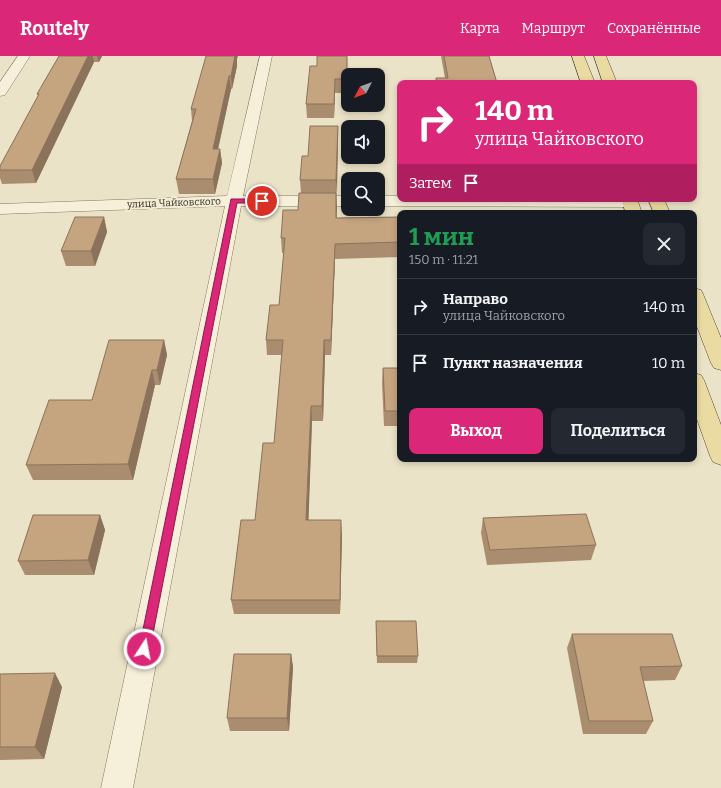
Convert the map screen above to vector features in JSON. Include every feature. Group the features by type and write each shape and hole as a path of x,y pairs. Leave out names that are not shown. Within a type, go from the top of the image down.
{"main road":[{"path":"578,56 587,80"},
{"path":"600,56 609,80"},
{"path":"697,302 721,363"},
{"path":"697,388 721,456"}],"street":[{"path":"0,92 24,56"},
{"path":"116,788 234,201 266,56"},
{"name":"улица Чайковского","path":"0,209 234,201 341,201"},
{"path":"385,201 397,201"},
{"path":"441,202 631,205"}],"building":[{"path":"59,56 88,56 32,170 0,170 0,166 39,94 37,94"},
{"path":"206,56 235,56 231,76 229,76 213,149 220,149 213,179 176,179 196,109 191,109"},
{"path":"317,56 347,56 347,68 341,68 341,79 335,79 334,104 306,104 310,66 317,66"},
{"path":"444,56 489,56 496,80 436,80 436,78 448,78"},
{"path":"310,126 338,126 336,180 300,180 302,156 308,156"},
{"path":"299,193 336,193 336,218 397,217 397,242 335,244 331,340 324,340 322,406 311,406 306,520 341,520 340,600 231,600 241,520 255,520 263,443 274,443 283,340 266,340 270,305 279,305 285,238 281,238 283,210 298,210"},
{"path":"75,217 104,217 91,251 61,251"},
{"path":"109,340 164,340 157,370 152,370 128,464 26,465 49,400 92,400"},
{"path":"383,368 397,368 397,411 385,411"},
{"path":"586,514 596,545 490,550 483,518"},
{"path":"33,515 100,515 88,560 18,561"},
{"path":"376,621 416,621 418,656 377,656"},
{"path":"572,634 672,634 682,666 640,667 653,721 589,721"},
{"path":"234,654 291,654 287,718 227,718"},
{"path":"55,673 35,747 0,747 0,674"}],"route":[{"path":"144,649 234,201 262,201"}]}
